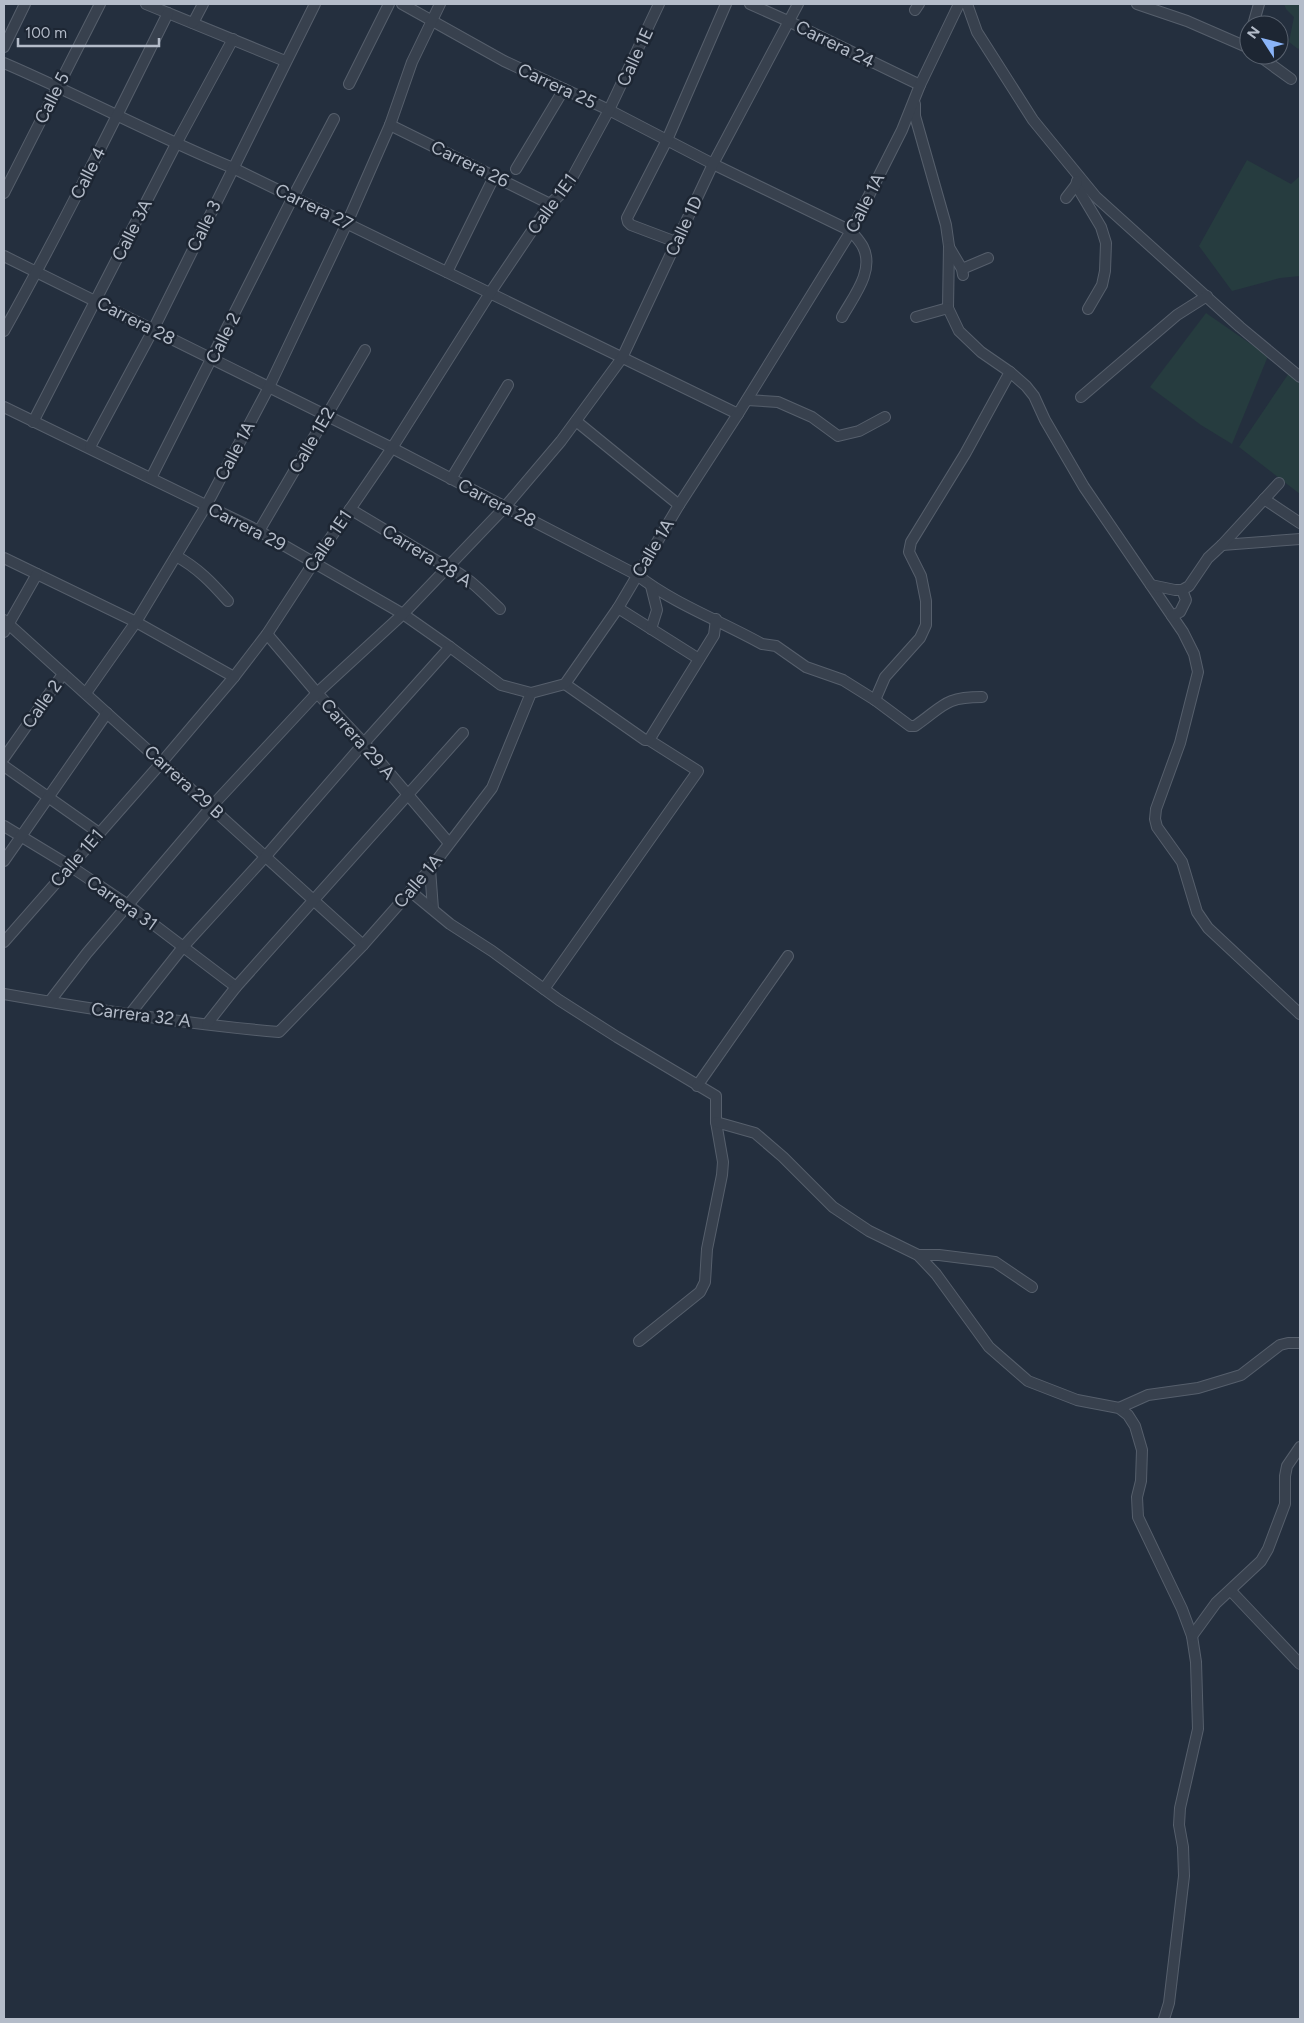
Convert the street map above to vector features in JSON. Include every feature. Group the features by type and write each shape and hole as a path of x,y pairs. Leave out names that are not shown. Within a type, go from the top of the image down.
{"street":[{"path":"4,47 25,4"},
{"name":"Calle 5","path":"4,193 100,4"},
{"path":"146,4 285,61"},
{"path":"193,23 203,4"},
{"name":"Calle 3","path":"90,447 153,330 315,4"},
{"path":"349,84 389,4"},
{"name":"Carrera 25","path":"402,4 504,61 610,110 713,164 851,231"},
{"path":"347,223 390,125 412,62 440,4"},
{"name":"Calle 1E","path":"610,110 659,4"},
{"path":"676,242 631,225 628,220 667,140 726,4"},
{"name":"Carrera 24","path":"750,4 920,86"},
{"name":"Calle 1D","path":"50,1000 87,953 212,806 317,693 404,614 446,567 505,507 561,441 622,358 713,164 798,4"},
{"name":"Calle 1A","path":"565,684 618,608 679,505 747,400 851,231 902,130 920,86 959,4"},
{"path":"967,4 977,32 1033,120 1077,182 1101,227 1106,243 1105,271 1102,285 1088,309"},
{"path":"1138,4 1188,21 1239,44"},
{"name":"Calle 4","path":"4,331 37,272 118,115 168,13"},
{"name":"Calle 3A","path":"33,422 176,144 233,39"},
{"name":"Carrera 27","path":"4,62 58,86 176,144 233,168 738,414"},
{"path":"1272,65 1291,79"},
{"path":"516,169 564,89"},
{"path":"915,99 915,116 946,225 949,246 948,308 959,331 981,352 1010,372 1034,396 1045,420 1084,487 1183,632 1194,654 1198,672 1180,743 1156,809 1155,819 1157,827 1182,862 1197,912 1208,928 1300,1014"},
{"name":"Calle 1E1","path":"4,942 162,762 234,677 267,634 392,448 490,293 550,204 566,189 610,110"},
{"name":"Calle 2","path":"151,478 292,197 334,119"},
{"name":"Carrera 26","path":"390,125 550,204"},
{"path":"447,272 494,177"},
{"path":"1066,198 1077,182"},
{"path":"1077,182 1300,378"},
{"name":"Calle 1A","path":"86,693 136,622 206,506 269,387 347,223"},
{"path":"842,317 864,277 867,266 864,248 851,231"},
{"path":"949,246 963,272 988,258"},
{"name":"Carrera 28","path":"4,256 392,448 637,575 651,586 762,644 776,646 817,672 843,680 875,700 910,726 915,726 952,700 961,697 982,697"},
{"path":"1081,397 1177,315 1207,296"},
{"path":"916,317 948,308"},
{"name":"Calle 1E2","path":"259,531 365,350"},
{"path":"875,700 885,677 920,638 926,625 926,602 921,576 909,552 911,542 965,454 1010,372"},
{"path":"451,479 508,385"},
{"path":"747,400 778,402 812,417 838,436 859,431 886,418"},
{"name":"Carrera 29","path":"4,407 90,447 259,531 404,614 501,685 531,693"},
{"path":"576,421 679,505"},
{"path":"1151,585 1182,590 1188,586 1208,558 1222,546 1279,483"},
{"path":"1264,499 1300,523"},
{"name":"Carrera 28 A","path":"350,509 446,567 460,573 500,609"},
{"path":"1222,546 1300,539"},
{"path":"176,556 192,564 204,574 228,601"},
{"path":"4,558 136,622 234,677"},
{"path":"5,626 37,574"},
{"path":"651,586 657,610 651,629"},
{"path":"1172,616 1180,612 1186,600 1182,590"},
{"path":"618,608 699,659"},
{"path":"649,740 714,635 716,619"},
{"name":"Carrera 29 B","path":"5,626 86,693 363,945"},
{"name":"Carrera 29 A","path":"267,634 317,693 364,743 449,844"},
{"path":"130,1014 183,947 266,856 450,646"},
{"name":"Calle 2","path":"4,758 63,674"},
{"path":"531,693 565,684 644,740 649,740 698,771 544,989"},
{"name":"Calle 1A","path":"279,1032 363,945 430,869 492,788 531,693"},
{"path":"4,861 47,796 107,712"},
{"path":"207,1024 236,988 463,732"},
{"path":"4,766 99,833"},
{"name":"Carrera 31","path":"4,826 70,866 128,906 236,988"},
{"path":"430,869 433,909"},
{"path":"410,891 450,924 492,951 544,989 616,1037 716,1096 716,1122 723,1162 707,1249 706,1282 700,1292 638,1341"},
{"path":"697,1086 788,956"},
{"name":"Carrera 32 A","path":"4,994 50,1000 99,1011 279,1032"},
{"path":"716,1122 755,1133 783,1157 833,1207 868,1231 918,1254 995,1262 1032,1287"},
{"path":"918,1254 936,1274 989,1347 1028,1381 1077,1400 1119,1408 1128,1415 1135,1426 1142,1450 1141,1481 1137,1497 1138,1517 1182,1609 1192,1636 1196,1662 1198,1729 1179,1816 1178,1825 1183,1848 1184,1876 1169,2003 1164,2019"},
{"path":"1119,1408 1148,1395 1198,1388 1241,1375 1280,1345 1288,1342 1300,1343"},
{"path":"1192,1636 1216,1603 1261,1561 1268,1549 1285,1504 1285,1476 1288,1466 1300,1447"},
{"path":"1231,1590 1300,1664"}],"green space":[{"path":"1284,4 1300,4 1300,47 1298,49 1289,42 1294,17"},
{"path":"1247,160 1291,184 1300,176 1300,276 1280,278 1232,291 1199,246"},
{"path":"1206,313 1268,356 1232,444 1201,425 1150,387"},
{"path":"1289,373 1300,383 1300,494 1239,447"}]}
